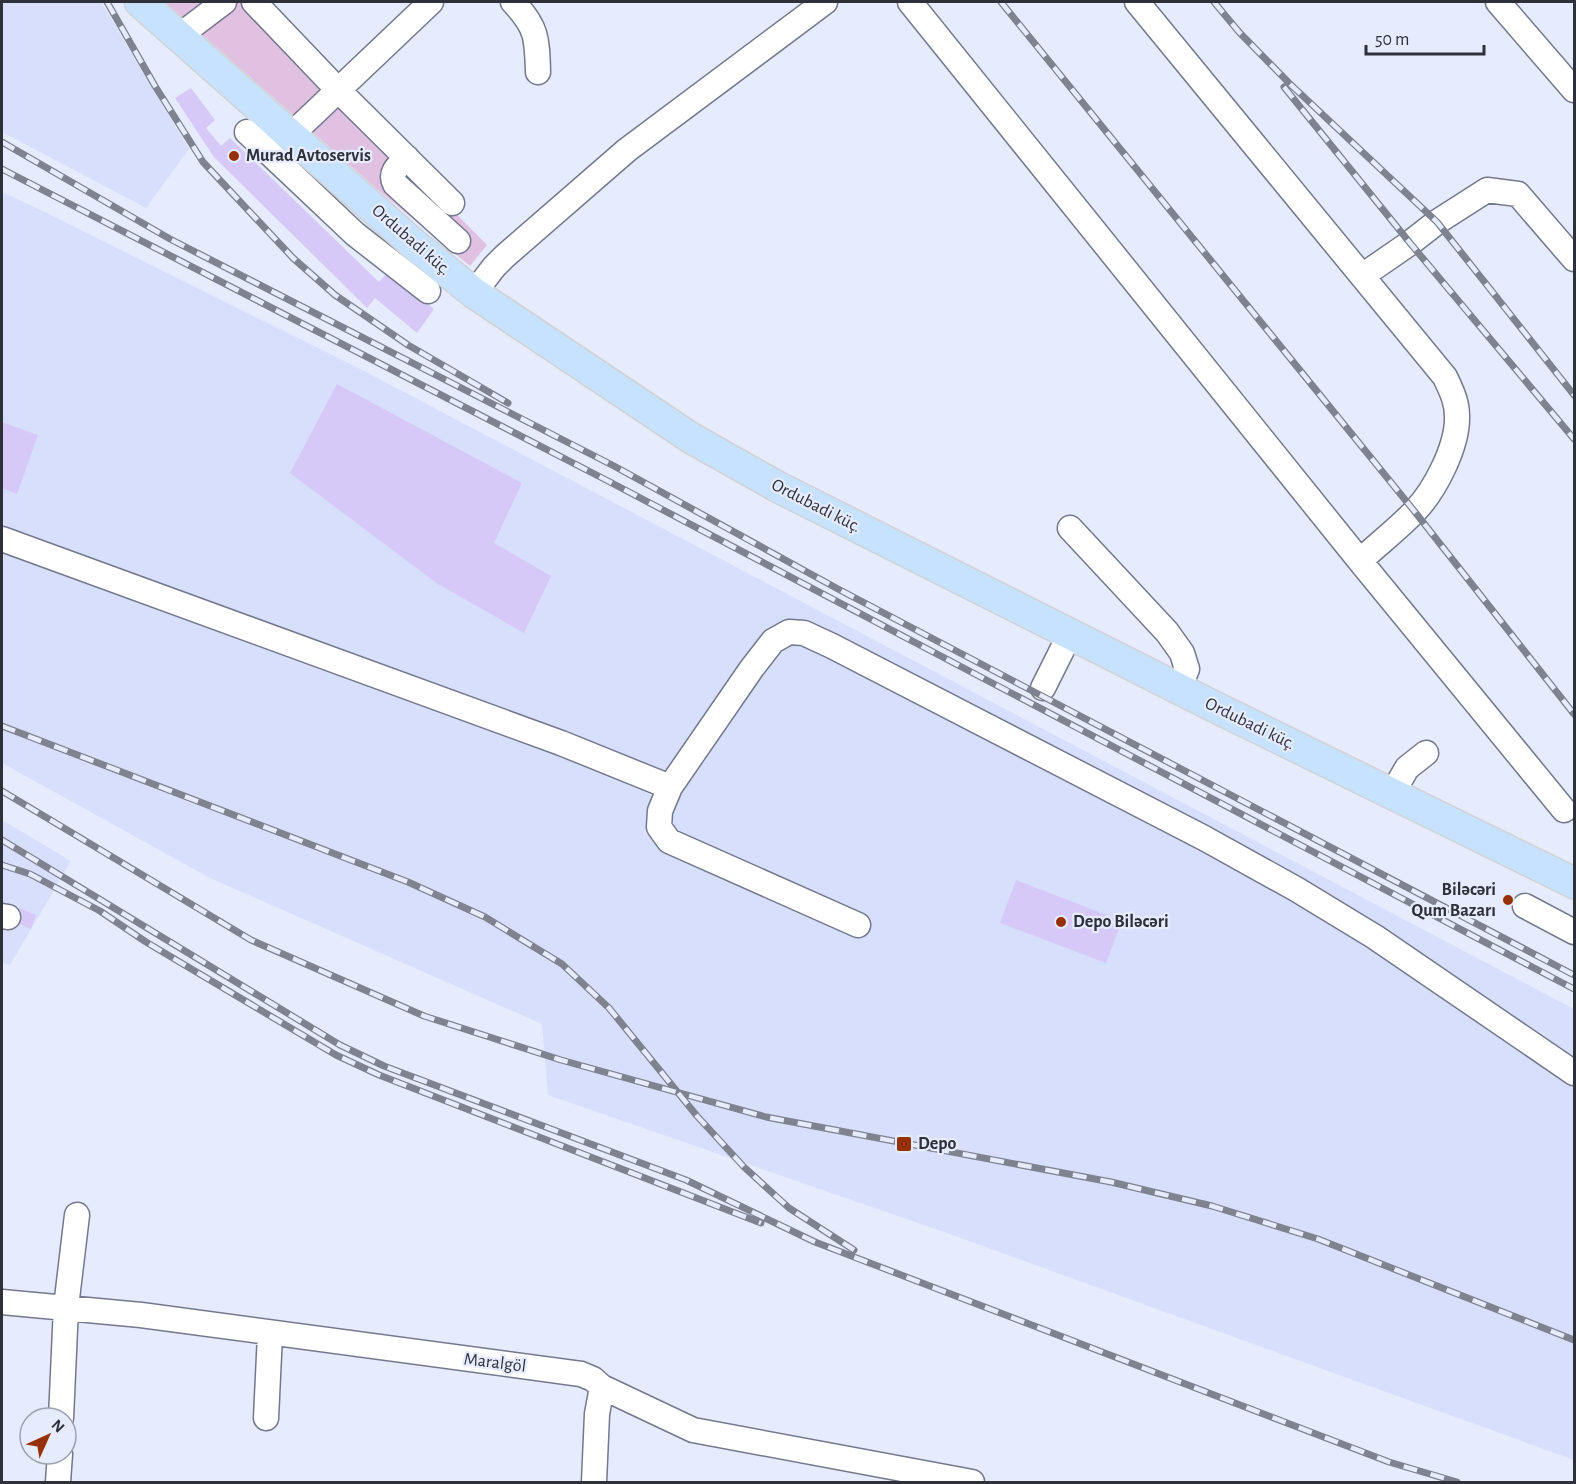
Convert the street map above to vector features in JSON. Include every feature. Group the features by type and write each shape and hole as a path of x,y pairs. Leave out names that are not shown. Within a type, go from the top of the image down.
{"main road":[{"name":"Ordubadi küç.","path":"140,2 375,210 474,293 663,421 739,466 1070,634 1575,883"}],"street":[{"path":"179,36 224,2"},
{"path":"254,2 339,91 452,203"},
{"path":"291,135 431,2"},
{"path":"474,293 505,256 610,164 825,2"},
{"path":"910,2 1360,561 1564,810"},
{"path":"1137,2 1445,377 1454,396 1457,417 1454,438 1447,458 1427,496 1415,512 1360,561"},
{"path":"1497,2 1575,90"},
{"path":"526,6 537,38 538,72"},
{"path":"247,132 355,234 428,291"},
{"path":"406,158 393,173 392,179 395,184 458,241"},
{"path":"1362,276 1437,222 1487,190 1518,194 1575,259"},
{"path":"355,234 375,210"},
{"path":"1070,528 1167,632 1182,653 1187,669 1179,689"},
{"path":"2,539 561,743 670,787"},
{"path":"858,924 669,841 659,827 660,811 670,787 752,668 773,641 789,632 804,633 1204,838 1296,889 1375,937 1575,1073"},
{"path":"1043,688 1070,634"},
{"path":"1392,794 1407,768 1426,753"},
{"path":"1525,906 1575,932"},
{"path":"62,1406 66,1307 77,1215"},
{"name":"Maralgöl","path":"2,1302 141,1315 581,1374 593,1378 602,1387 693,1430 972,1482"},
{"path":"266,1418 270,1334"},
{"path":"594,1482 597,1414 602,1387"},
{"path":"58,1482 59,1466"}],"shaded area":[{"path":"2,2 101,2 189,149 146,208 2,132"},
{"path":"165,2 246,2 487,245 470,266 378,190"},
{"path":"2,192 368,373 1574,1009 1574,1460 947,1233 548,1095 542,1024 210,878 2,763"},
{"path":"2,820 71,861 10,965 2,963"}],"building":[{"path":"191,88 215,120 206,128 221,146 230,138 379,282 388,272 434,309 417,333 375,298 367,308 214,157 175,98"},
{"path":"337,384 522,483 494,543 551,576 524,633 438,584 290,473"},
{"path":"2,422 38,435 17,494 2,488"},
{"name":"Depo Biləcəri","path":"1016,880 1122,921 1106,963 1000,923"},
{"path":"20,908 36,915 31,929 15,922"}],"railway":[{"path":"107,2 155,86 203,162 293,258 335,295 408,345 508,403"},
{"path":"1001,2 1415,512 1574,714"},
{"path":"1214,2 1239,32 1289,83 1437,222 1574,395"},
{"path":"1284,87 1410,243 1574,439"},
{"path":"2,142 170,239 614,466 838,589 1574,975"},
{"path":"2,169 608,481 1574,989"},
{"path":"2,726 408,882 485,917 562,964 609,1008 697,1116 744,1167 789,1208 854,1250"},
{"path":"2,791 251,940 424,1016 561,1060 766,1117 1111,1182 1212,1206 1318,1239 1574,1340"},
{"path":"2,840 340,1045 384,1066 686,1180 815,1242 1389,1462 1457,1482"},
{"path":"2,865 30,874 100,911 146,942 336,1055 379,1075 761,1223"}],"place":[{"name":"Murad Avtoservis","path":"234,156"},
{"name":"Biləcəri Qum Bazarı","path":"1508,900"},
{"name":"Depo Biləcəri","path":"1061,922"},
{"name":"Depo","path":"904,1144"}]}
